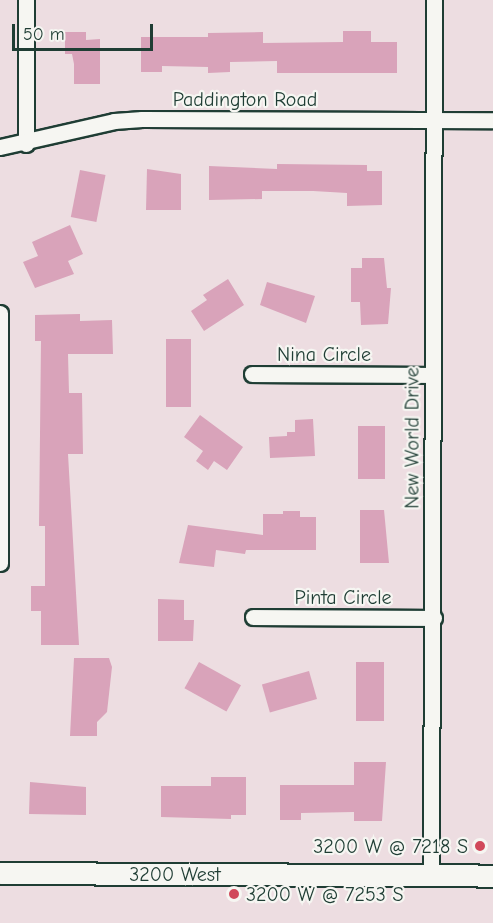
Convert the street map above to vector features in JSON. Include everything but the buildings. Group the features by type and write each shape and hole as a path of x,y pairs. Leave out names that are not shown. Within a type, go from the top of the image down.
{"street":[{"path":"26,0 26,144"},
{"name":"New World Drive","path":"431,875 434,618 432,375 434,0"},
{"name":"Paddington Road","path":"0,147 26,144 114,121 142,119 493,120"},
{"path":"0,313 0,563"},
{"name":"Nina Circle","path":"252,374 432,375"},
{"name":"Pinta Circle","path":"253,617 434,618"},
{"name":"3200 West","path":"0,873 493,876"}],"place":[{"name":"3200 W @ 7218 S","path":"480,846"},
{"name":"3200 W @ 7253 S","path":"234,894"}]}
